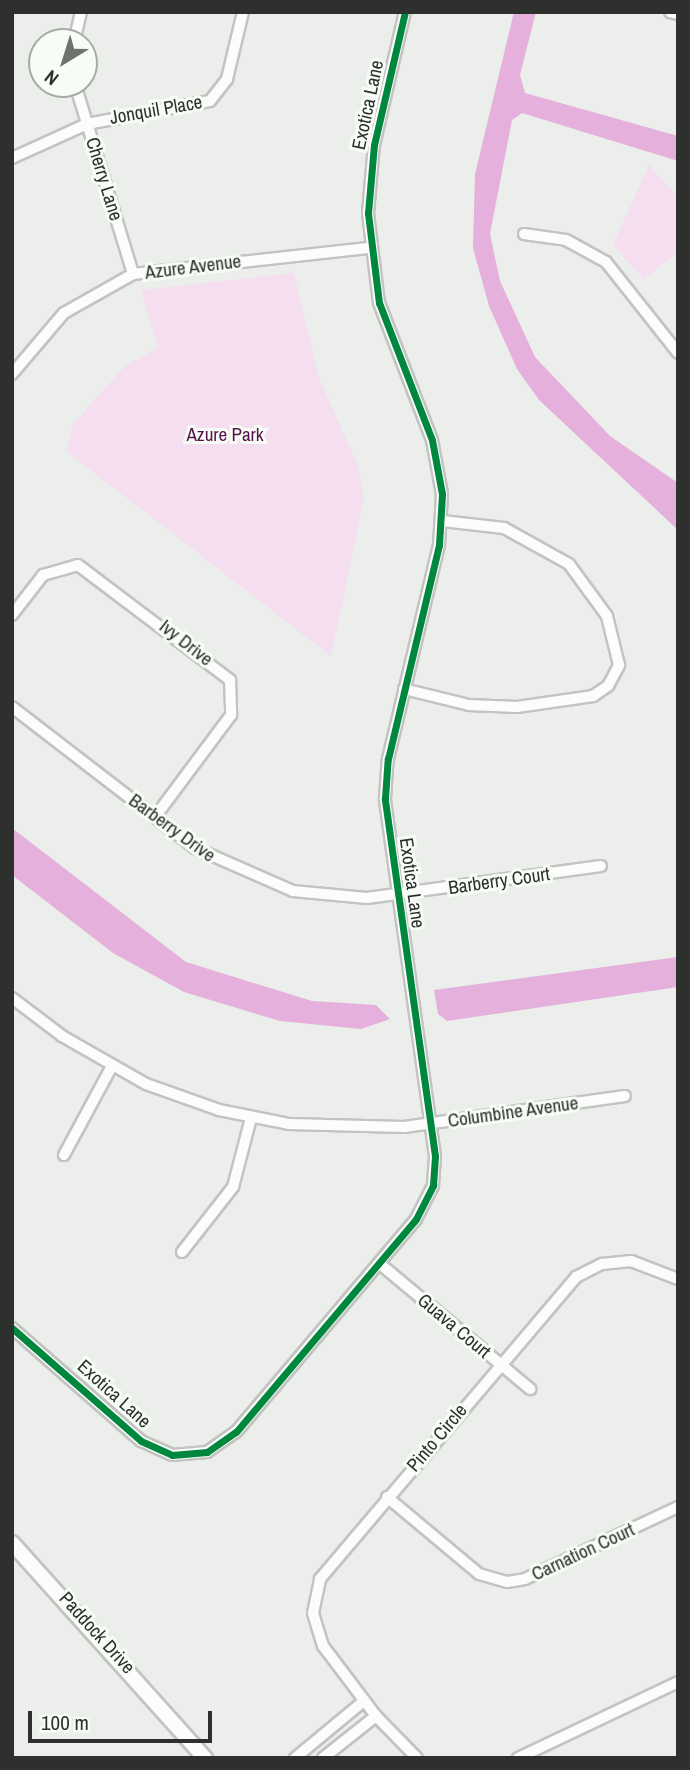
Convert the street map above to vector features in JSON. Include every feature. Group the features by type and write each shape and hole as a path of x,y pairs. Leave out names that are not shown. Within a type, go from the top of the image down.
{"street":[{"name":"Jonquil Place","path":"12,158 87,124 210,101 227,79 243,12"},
{"name":"Exotica Lane","path":"12,1328 141,1441 172,1455 198,1455 236,1432 379,1263 431,1194 436,1166 398,895 385,779 442,521 439,466 388,337 370,248 374,145 405,12"},
{"path":"670,12 678,14"},
{"name":"Cherry Lane","path":"79,98 133,274"},
{"path":"524,234 566,240 606,262 678,353"},
{"name":"Azure Avenue","path":"12,374 64,313 133,274 370,248"},
{"path":"404,690 469,705 517,707 593,696 608,686 619,665 607,616 569,564 505,528 442,521"},
{"name":"Ivy Drive","path":"12,615 43,575 78,565 230,680 232,715 155,817"},
{"name":"Barberry Drive","path":"12,708 155,817 223,864 272,885 346,898 398,895"},
{"name":"Barberry Court","path":"398,895 601,866"},
{"name":"Columbine Avenue","path":"12,998 112,1066 182,1098 251,1118 327,1128 430,1124 625,1096"},
{"path":"64,1156 112,1066"},
{"path":"182,1252 233,1187 251,1118"},
{"name":"Pinto Circle","path":"417,1758 376,1716 323,1646 313,1604 325,1572 568,1284 593,1268 640,1262 678,1279"},
{"name":"Guava Court","path":"379,1263 530,1390"},
{"name":"Carnation Court","path":"387,1497 479,1574 507,1582 525,1579 678,1507"},
{"name":"Paddock Drive","path":"12,1543 205,1758"},
{"path":"518,1758 678,1682"},
{"path":"295,1758 364,1701"},
{"path":"323,1758 376,1716"}],"green space":[{"path":"649,165 678,197 678,252 644,279 613,245"},
{"name":"Azure Park","path":"294,273 319,378 357,464 364,499 331,656 66,451 73,424 125,366 158,348 141,290"}],"shaded area":[{"path":"514,12 536,12 520,75 525,93 678,136 678,161 522,113 512,120 490,234 500,281 535,357 610,436 678,483 678,530 539,400 517,369 489,306 473,248 475,174"},
{"path":"12,828 186,962 312,1001 376,1005 390,1019 361,1029 280,1021 184,992 113,953 12,875"},
{"path":"678,957 678,987 447,1021 438,1014 434,990"}],"cycle path":[{"path":"12,1328 141,1441 172,1455 207,1452 236,1432 416,1219 433,1185 435,1156 385,798 388,759 439,545 442,494 432,440 379,303 368,213 374,145 405,12"}]}
